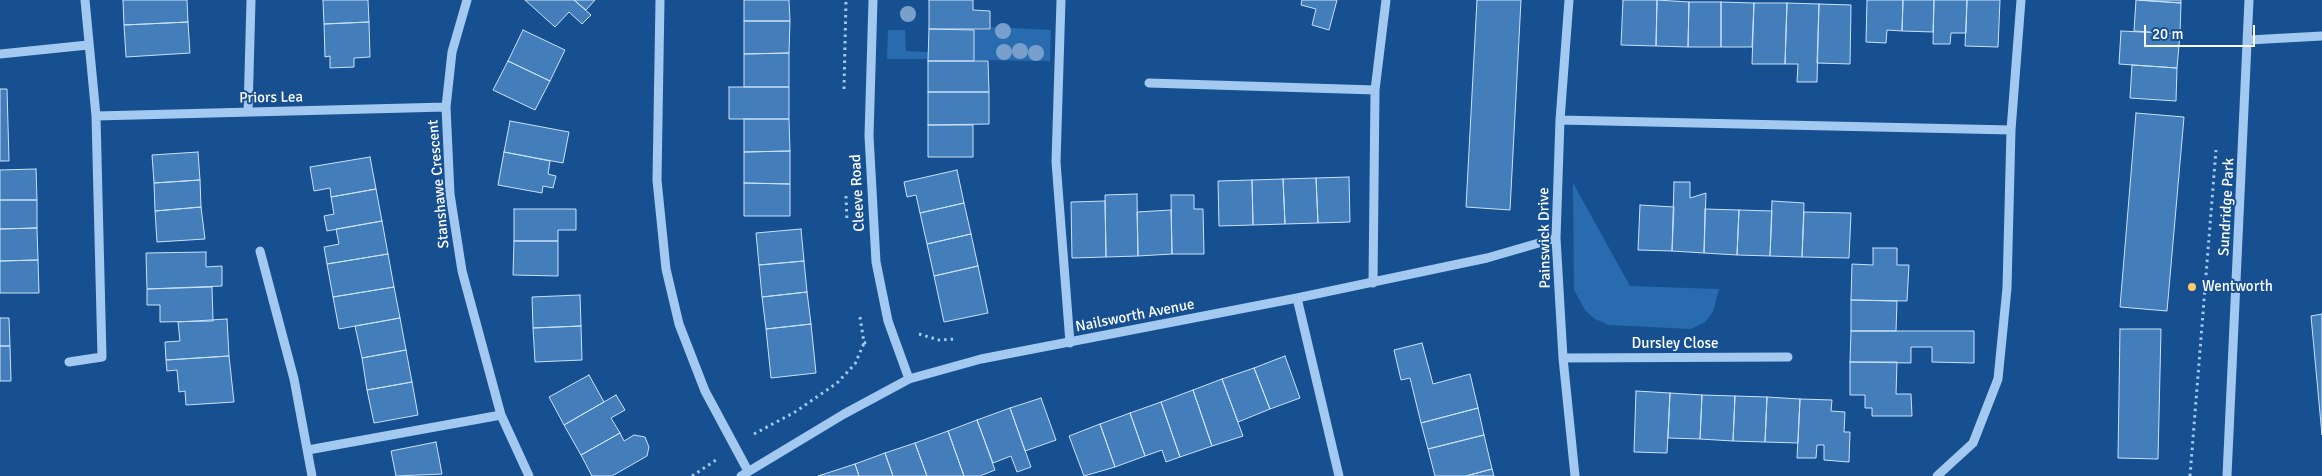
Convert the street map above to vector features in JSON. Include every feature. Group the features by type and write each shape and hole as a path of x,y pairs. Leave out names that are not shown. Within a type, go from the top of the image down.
{"street":[{"path":"69,362 102,357 96,116 85,0"},
{"path":"248,112 251,0"},
{"name":"Stanshawe Crescent","path":"466,0 452,52 446,107 450,194 462,271 501,415 529,476"},
{"path":"660,0 657,180 666,269 682,332 705,391 735,447 744,474"},
{"name":"Cleeve Road","path":"873,0 869,136 876,262 888,321 909,379"},
{"path":"1061,0 1056,162 1070,342"},
{"path":"1373,283 1375,90 1386,0"},
{"name":"Painswick Drive","path":"1569,0 1560,120 1556,238 1563,358 1575,476"},
{"path":"1937,476 1973,443 1998,379 2007,288 2010,130 2021,0"},
{"name":"Sundridge Park","path":"2227,476 2249,0"},
{"path":"2248,40 2322,36"},
{"path":"0,54 88,45"},
{"path":"1149,83 1375,90"},
{"name":"Priors Lea","path":"96,116 446,107"},
{"path":"1560,120 2010,130"},
{"name":"Nailsworth Avenue","path":"744,474 909,379 981,359 1373,283 1487,258 1556,238"},
{"path":"260,251 294,379 312,476"},
{"path":"1297,298 1339,476"},
{"name":"Dursley Close","path":"1563,358 1788,357"},
{"path":"308,450 501,415"}],"path":[{"path":"2190,476 2216,143"},
{"path":"915,333 939,340 958,339"},
{"path":"692,476 756,433 795,412 837,383 855,364 864,343"}],"shaded area":[{"path":"991,27 1051,30 1050,61 974,60 974,30 990,30"},
{"path":"888,30 905,30 906,51 928,52 928,59 887,59"},
{"path":"1573,183 1630,286 1719,289 1713,312 1705,322 1691,329 1609,325 1595,319 1585,310 1574,290"}],"building":[{"path":"123,0 187,0 188,22 124,25"},
{"path":"323,0 368,0 369,22 324,24"},
{"path":"525,0 574,0 591,15 582,24 569,12 555,27"},
{"path":"574,0 595,0 586,10"},
{"path":"744,0 789,0 790,21 744,21"},
{"path":"929,0 973,0 973,10 990,11 990,29 929,29"},
{"path":"1302,0 1337,0 1329,30 1312,25 1316,9 1301,5"},
{"path":"1477,0 1521,0 1510,210 1466,207"},
{"path":"1623,0 1657,0 1656,46 1621,45"},
{"path":"1657,0 1689,2 1688,47 1656,46"},
{"path":"1867,0 1903,0 1902,31 1887,30 1886,43 1866,42"},
{"path":"1903,0 1934,0 1933,32 1902,31"},
{"path":"1934,0 1967,0 1966,33 1951,33 1950,44 1933,44"},
{"path":"1967,0 2000,0 1998,47 1965,46"},
{"path":"2136,0 2181,3 2180,34 2134,31"},
{"path":"2139,0 2181,0 2181,3"},
{"path":"1689,2 1721,2 1721,47 1688,47"},
{"path":"1721,2 1754,3 1752,47 1721,47"},
{"path":"1754,3 1787,3 1785,64 1752,64"},
{"path":"1787,3 1819,4 1817,82 1797,82 1798,64 1785,64"},
{"path":"1819,4 1851,5 1850,64 1817,63"},
{"path":"744,21 790,21 789,53 744,54"},
{"path":"188,22 190,53 126,57 124,25"},
{"path":"369,22 370,57 354,58 354,67 330,68 330,56 325,57 324,24"},
{"path":"929,29 974,30 974,61 928,61"},
{"path":"523,30 565,50 550,81 508,61"},
{"path":"2121,31 2180,34 2177,68 2119,64"},
{"path":"789,53 789,87 744,87 744,54"},
{"path":"508,61 550,81 535,110 493,90"},
{"path":"928,61 988,61 989,92 928,92"},
{"path":"2132,65 2177,68 2176,101 2130,98"},
{"path":"729,87 789,87 789,119 729,119"},
{"path":"0,89 7,89 9,161 0,161"},
{"path":"928,92 989,92 989,124 928,125"},
{"path":"2136,113 2184,117 2167,311 2120,307"},
{"path":"744,119 789,119 790,151 744,152"},
{"path":"510,121 569,132 563,163 504,152"},
{"path":"928,125 973,125 973,157 928,157"},
{"path":"790,151 790,184 744,183 744,152"},
{"path":"198,152 200,180 154,183 152,155"},
{"path":"504,152 550,161 548,174 556,176 553,188 543,186 542,193 498,185"},
{"path":"370,157 376,189 331,197 330,188 314,191 310,167"},
{"path":"36,169 37,200 0,200 0,170"},
{"path":"957,170 964,203 920,213 916,195 907,197 904,182"},
{"path":"1349,177 1350,222 1318,223 1316,178"},
{"path":"1316,178 1318,223 1285,224 1283,179"},
{"path":"1283,179 1285,224 1253,225 1252,180"},
{"path":"200,180 201,207 155,211 154,183"},
{"path":"1252,180 1253,225 1219,226 1218,181"},
{"path":"1674,182 1690,182 1690,198 1706,193 1704,253 1672,251"},
{"path":"744,183 790,184 790,216 744,216"},
{"path":"376,189 382,221 327,231 324,216 334,214 331,197"},
{"path":"1137,194 1138,256 1106,257 1105,195"},
{"path":"1171,195 1194,195 1194,209 1203,209 1204,254 1172,254"},
{"path":"0,200 37,200 37,228 0,229"},
{"path":"1105,201 1106,257 1072,258 1071,202"},
{"path":"1772,201 1804,203 1802,257 1770,256"},
{"path":"964,203 971,234 927,244 920,213"},
{"path":"1640,205 1674,207 1672,251 1638,250"},
{"path":"201,207 205,239 157,242 155,211"},
{"path":"514,209 576,209 576,230 558,230 558,241 514,241"},
{"path":"1705,209 1739,210 1737,255 1704,253"},
{"path":"1171,210 1172,254 1138,256 1137,212"},
{"path":"1739,210 1772,211 1770,256 1737,255"},
{"path":"1804,212 1851,213 1849,258 1802,257"},
{"path":"382,221 388,254 327,264 324,247 339,244 336,229"},
{"path":"37,228 38,260 0,261 0,229"},
{"path":"801,229 804,261 759,265 756,233"},
{"path":"971,234 978,266 934,276 927,244"},
{"path":"514,241 558,241 558,276 513,275"},
{"path":"1873,248 1897,248 1897,265 1909,265 1907,301 1851,300 1852,264 1873,265"},
{"path":"206,252 206,267 222,266 222,286 147,289 146,253"},
{"path":"388,254 394,287 333,297 327,264"},
{"path":"38,260 39,293 0,293 0,261"},
{"path":"804,261 807,292 762,297 759,265"},
{"path":"978,266 988,313 944,322 934,276"},
{"path":"212,287 213,321 160,322 160,305 147,305 147,289"},
{"path":"394,287 400,318 339,329 333,297"},
{"path":"807,292 811,324 766,329 762,297"},
{"path":"580,295 581,326 533,328 532,297"},
{"path":"1851,300 1897,301 1896,331 1851,331"},
{"path":"2322,314 2322,435 2311,316"},
{"path":"0,318 9,318 10,346 0,346"},
{"path":"400,318 406,350 362,358 355,326"},
{"path":"227,319 229,356 166,360 165,342 180,341 178,322"},
{"path":"811,324 816,373 771,378 766,329"},
{"path":"581,326 582,360 535,362 533,328"},
{"path":"2120,329 2161,329 2158,459 2118,458"},
{"path":"1851,331 1974,331 1974,363 1932,362 1932,347 1911,347 1911,363 1850,362"},
{"path":"1422,343 1433,384 1470,374 1478,408 1421,423 1410,378 1401,380 1394,350"},
{"path":"0,346 10,346 11,381 0,381"},
{"path":"406,350 412,382 367,390 362,358"},
{"path":"229,356 234,402 186,405 185,391 179,392 177,370 167,371 166,360"},
{"path":"1285,356 1300,398 1270,409 1254,368"},
{"path":"1850,362 1897,362 1896,394 1911,394 1912,416 1872,416 1872,408 1865,408 1865,395 1850,395"},
{"path":"1254,368 1270,409 1238,422 1222,379"},
{"path":"589,375 604,402 564,425 549,397"},
{"path":"1222,379 1243,436 1212,446 1193,390"},
{"path":"412,382 418,415 374,423 367,390"},
{"path":"1193,390 1212,446 1180,457 1161,402"},
{"path":"1636,391 1670,393 1667,453 1634,452"},
{"path":"1670,393 1702,395 1700,439 1668,438"},
{"path":"616,395 625,410 611,418 620,433 581,455 564,425"},
{"path":"1702,395 1735,396 1733,441 1700,439"},
{"path":"1735,396 1767,397 1765,442 1733,441"},
{"path":"1767,397 1800,399 1798,443 1765,442"},
{"path":"1041,398 1056,440 1025,451 1010,408"},
{"path":"1800,399 1832,400 1831,411 1845,412 1844,432 1850,432 1849,462 1824,460 1824,445 1817,445 1816,458 1797,458"},
{"path":"1161,402 1180,457 1166,462 1162,450 1145,456 1130,413"},
{"path":"1010,408 1031,467 1017,472 1011,456 993,463 977,420"},
{"path":"1478,408 1484,435 1428,449 1421,423"},
{"path":"1130,413 1145,456 1115,467 1100,424"},
{"path":"977,420 995,470 980,476 964,476 948,431"},
{"path":"1100,424 1115,467 1084,476 1069,436"},
{"path":"948,431 964,476 927,476 915,443"},
{"path":"620,433 624,441 634,435 645,437 649,447 647,456 612,476 592,476 581,455"},
{"path":"1484,435 1492,469 1466,476 1435,476 1428,449"},
{"path":"436,442 442,474 396,476 391,451"},
{"path":"915,443 927,476 893,476 885,453"},
{"path":"885,453 893,476 859,476 855,464"},
{"path":"855,464 859,476 818,476"},
{"path":"1492,469 1494,476 1466,476"}],"place":[{"name":"Wentworth","path":"2192,287"}]}
